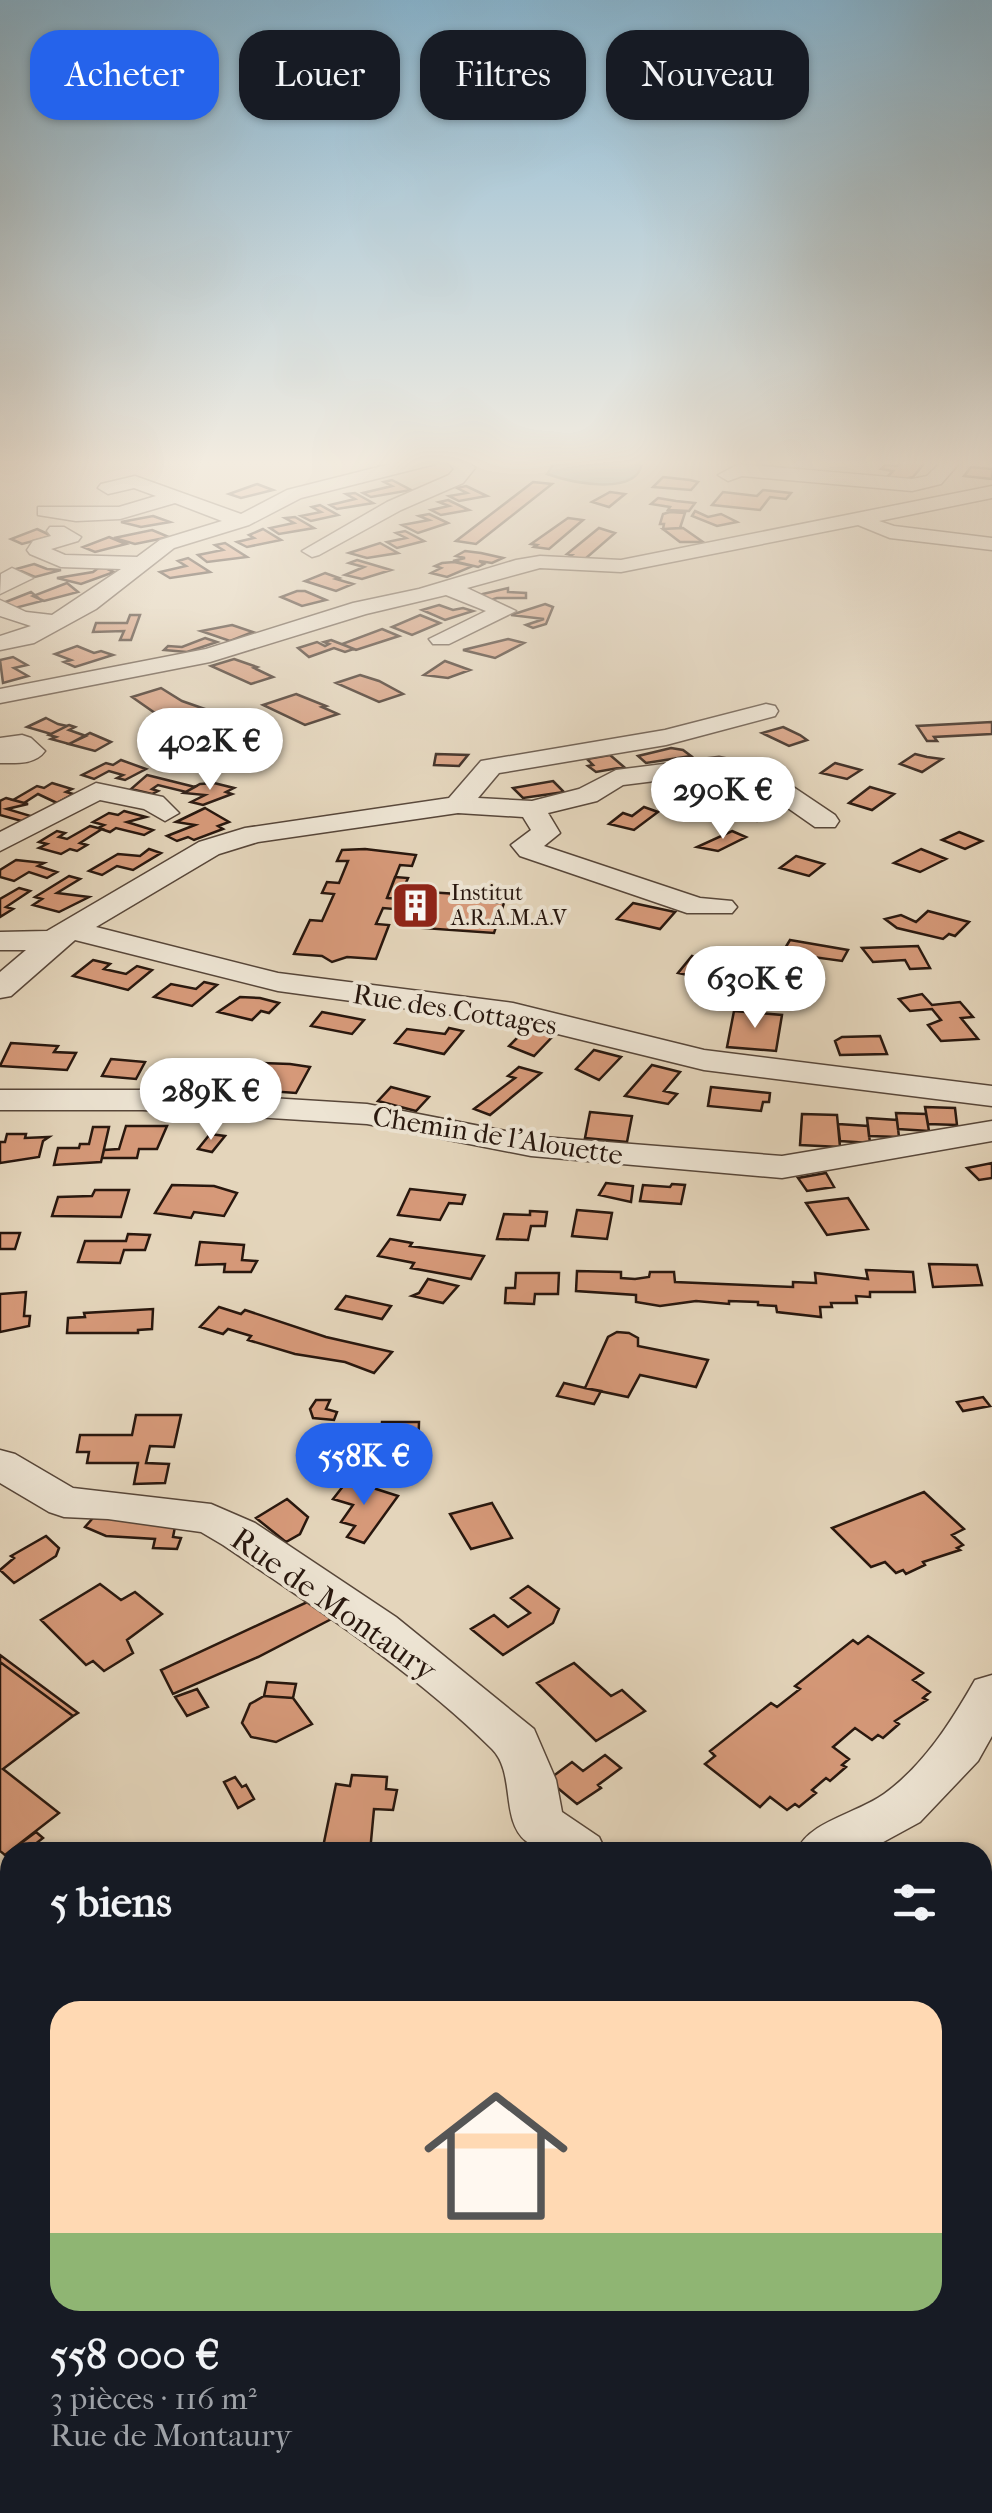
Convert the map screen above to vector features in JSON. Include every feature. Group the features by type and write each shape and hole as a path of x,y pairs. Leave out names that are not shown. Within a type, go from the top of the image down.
{"street":[{"path":"0,643 26,638 125,577"},
{"path":"0,696 210,655 361,608 485,577"},
{"path":"441,640 506,611 447,588"},
{"path":"0,607 20,618 55,622"},
{"path":"458,805 490,767 666,737 766,711"},
{"path":"0,746 22,744 32,750 23,755 0,756"},
{"path":"0,989 63,935 173,867 255,834 458,805 532,809 588,795 616,778 718,764 753,772 826,822"},
{"path":"0,843 96,791 153,803 165,813"},
{"path":"532,809 546,833 525,845 530,850 697,907 722,908"},
{"name":"Rue des Cottages","path":"0,941 63,935 278,982 513,1013 704,1060 981,1091"},
{"path":"981,1091 992,1109"},
{"name":"Chemin de l'Alouette","path":"0,1100 143,1100 367,1114 531,1146 782,1167 992,1132"},
{"name":"Rue de Montaury","path":"0,1464 64,1502 108,1504 211,1519 238,1534 380,1629 517,1742 531,1780 539,1823 567,1842"},
{"path":"840,1842 902,1808 961,1748 992,1693"}],"building":[{"path":"61,577 99,577 81,584 57,578"},
{"path":"337,577 353,584 336,591 305,581"},
{"path":"67,583 78,592 44,601 33,596"},
{"path":"508,588 508,592 526,593 526,598 487,601 474,596"},
{"path":"297,591 326,600 302,606 281,597"},
{"path":"31,592 42,601 15,608 3,603"},
{"path":"545,604 553,607 546,624 533,628 526,625 544,619 511,615"},
{"path":"439,605 473,611 445,620 422,610"},
{"path":"130,615 140,615 131,640 120,640 124,631 93,632 96,623 127,623"},
{"path":"420,615 440,623 412,635 392,627"},
{"path":"232,625 253,632 230,641 201,631"},
{"path":"382,629 399,636 356,650 342,644"},
{"path":"205,638 217,642 187,652 164,650 168,646 182,647"},
{"path":"508,639 524,643 495,658 463,650"},
{"path":"331,640 354,649 345,652 334,648 309,657 298,648 317,642 325,646 329,644 324,642"},
{"path":"77,646 113,655 75,667 64,662 71,660 55,654"},
{"path":"13,657 27,665 14,668 28,676 3,683 0,660"},
{"path":"234,659 273,677 251,684 211,666"},
{"path":"445,661 470,670 448,678 424,675"},
{"path":"360,675 403,694 379,702 336,683"},
{"path":"161,688 202,708 173,717 160,711 155,713 132,697"},
{"path":"296,694 338,714 305,725 263,705"},
{"path":"221,710 271,736 243,745 202,723 216,719 207,714"},
{"path":"46,718 67,726 51,734 27,727"},
{"path":"992,722 992,734 934,737 937,741 927,741 917,726"},
{"path":"69,725 75,727 69,730 86,736 69,744 51,739 56,737 49,735"},
{"path":"783,727 807,740 789,746 762,733"},
{"path":"90,733 111,742 95,751 69,744"},
{"path":"671,748 691,756 646,763 638,756"},
{"path":"436,754 468,755 459,766 434,765"},
{"path":"915,754 942,759 922,772 900,764"},
{"path":"610,755 624,767 596,772 588,766 593,765 587,759"},
{"path":"121,760 146,769 125,780 117,778 123,775 109,771 94,779 82,775 106,763 113,765"},
{"path":"835,763 861,770 847,779 821,773"},
{"path":"147,775 195,787 186,792 158,785 152,789 158,791 152,794 131,789"},
{"path":"697,776 719,784 697,790 702,792 696,796 704,799 686,808 674,804 682,800 673,796 682,791 673,788"},
{"path":"553,781 564,792 523,798 513,788"},
{"path":"52,783 72,789 66,792 73,794 57,803 38,794 24,803 13,800 37,786 44,788"},
{"path":"200,784 234,788 226,792 232,794 203,805 191,802 205,795 184,793"},
{"path":"870,787 894,794 872,810 849,803"},
{"path":"6,798 28,804 7,809 34,817 25,822 0,815 0,801"},
{"path":"730,798 753,806 763,801 783,807 757,821 722,812 730,808 718,804"},
{"path":"644,807 658,812 634,830 609,824 623,813 632,816"},
{"path":"205,808 229,822 218,826 223,829 194,840 188,837 177,841 167,836 195,825 176,822"},
{"path":"124,811 146,817 127,822 153,830 144,835 116,828 110,832 93,822 109,813 118,815"},
{"path":"90,826 102,829 80,843 87,845 77,851 70,849 61,854 39,848 47,844 39,842 57,831 65,833 59,837 67,839"},
{"path":"732,831 746,837 718,851 697,847"},
{"path":"959,832 982,841 965,849 942,840"},
{"path":"149,849 161,853 133,870 117,866 102,875 89,871 118,854 140,856"},
{"path":"921,849 946,859 920,872 894,863"},
{"name":"Institut A.R.A.M.A.V","path":"342,850 416,855 412,866 400,865 387,898 408,899 412,891 473,895 471,901 504,903 494,933 422,928 429,912 383,908 376,924 389,925 376,959 347,957 332,962 322,956 294,954 310,920 322,921 334,894 322,893 327,882 339,883 348,861 337,861"},
{"path":"796,856 824,864 809,876 780,868"},
{"path":"16,860 44,863 38,866 57,872 47,878 29,872 14,881 0,877 0,870"},
{"path":"69,876 80,879 57,893 89,897 59,912 33,905 42,899 35,897"},
{"path":"395,877 408,878 399,899 387,898"},
{"path":"19,888 30,891 6,907 13,909 0,917 0,899"},
{"path":"633,903 675,912 660,929 617,919"},
{"path":"928,911 969,922 955,936 949,934 943,939 897,928 885,919 901,915 916,922"},
{"path":"790,940 848,950 842,961 799,955 791,969 800,971 795,979 769,975"},
{"path":"918,946 930,968 910,969 905,960 873,962 862,948"},
{"path":"692,956 725,963 712,980 678,973"},
{"path":"93,960 110,964 104,969 126,974 137,966 152,970 128,990 73,976"},
{"path":"204,982 217,985 192,1006 154,997 171,984 196,989"},
{"path":"922,994 932,1005 960,1002 973,1017 961,1018 978,1039 941,1041 928,1025 941,1020 932,1009 910,1011 899,999"},
{"path":"240,997 279,1003 269,1013 261,1011 252,1020 218,1012"},
{"path":"734,1011 782,1015 776,1051 727,1047"},
{"path":"322,1012 364,1020 352,1034 311,1026"},
{"path":"528,1027 555,1034 534,1056 509,1046"},
{"path":"449,1028 463,1031 444,1054 395,1043 407,1029 445,1034"},
{"path":"880,1036 887,1054 840,1055 835,1041 842,1037"},
{"path":"11,1043 58,1046 54,1052 76,1053 67,1070 0,1066"},
{"path":"594,1050 621,1057 599,1080 576,1069"},
{"path":"111,1059 145,1062 136,1079 102,1076"},
{"path":"262,1063 310,1067 296,1093 254,1090 265,1068 259,1067"},
{"path":"183,1064 229,1067 219,1086 173,1082"},
{"path":"652,1065 680,1072 664,1091 677,1094 668,1104 625,1096"},
{"path":"519,1067 541,1073 490,1115 474,1109 515,1078 508,1076"},
{"path":"391,1087 429,1097 416,1111 378,1101"},
{"path":"711,1087 770,1093 769,1102 763,1102 761,1111 708,1106"},
{"path":"925,1107 955,1108 957,1125 928,1124"},
{"path":"590,1112 632,1116 627,1142 585,1138"},
{"path":"896,1113 926,1114 929,1131 898,1129"},
{"path":"802,1114 837,1115 840,1147 800,1145"},
{"path":"867,1118 897,1120 899,1137 869,1136"},
{"path":"838,1124 868,1126 870,1143 840,1141"},
{"path":"126,1126 167,1126 157,1149 139,1149 137,1158 102,1158 104,1150 119,1149"},
{"path":"93,1127 109,1127 101,1162 54,1165 58,1148 89,1144"},
{"path":"7,1134 49,1137 43,1141 39,1157 0,1163 0,1142 5,1142"},
{"path":"210,1134 225,1136 212,1152 198,1149"},
{"path":"992,1163 992,1178 979,1180 967,1168"},
{"path":"826,1173 834,1187 807,1191 798,1178"},
{"path":"606,1183 633,1186 631,1202 599,1195"},
{"path":"172,1185 214,1186 237,1193 224,1216 194,1212 191,1218 155,1213"},
{"path":"643,1185 685,1185 681,1204 640,1201"},
{"path":"410,1189 465,1195 462,1204 449,1203 440,1220 398,1215"},
{"path":"95,1190 129,1190 121,1217 52,1216 58,1197 92,1196"},
{"path":"848,1198 868,1229 827,1235 806,1203"},
{"path":"577,1210 612,1213 607,1239 572,1236"},
{"path":"530,1211 547,1212 545,1226 531,1226 528,1240 497,1239 504,1214 530,1215"},
{"path":"0,1233 20,1233 15,1249 0,1249"},
{"path":"128,1234 150,1235 145,1250 124,1250 120,1263 78,1262 85,1241 126,1241"},
{"path":"390,1239 412,1243 410,1246 484,1256 471,1279 411,1268 414,1263 378,1256"},
{"path":"200,1242 244,1245 242,1260 257,1261 251,1272 224,1272 225,1264 196,1265"},
{"path":"929,1264 977,1265 982,1285 933,1287"},
{"path":"866,1270 913,1272 915,1292 870,1292 870,1297 856,1296 857,1303 820,1307 821,1317 777,1312 776,1306 758,1302 696,1301 660,1306 636,1302 636,1295 576,1291 577,1271 621,1272 621,1278 635,1279 649,1277 650,1272 674,1272 675,1282 793,1287 793,1282 816,1283 815,1273 868,1279"},
{"path":"516,1273 559,1273 558,1294 535,1294 534,1304 505,1303 506,1288 515,1288"},
{"path":"428,1279 458,1286 443,1303 412,1296 419,1293"},
{"path":"26,1292 24,1316 30,1316 29,1326 0,1332 0,1294"},
{"path":"346,1296 391,1306 382,1319 336,1309"},
{"path":"219,1307 241,1314 245,1310 326,1337 392,1352 374,1373 345,1362 295,1354 248,1340 251,1336 228,1329 223,1334 200,1327"},
{"path":"153,1309 152,1329 138,1333 67,1333 68,1318 85,1317 84,1313"},
{"path":"617,1332 638,1338 638,1346 708,1360 696,1387 640,1375 628,1397 585,1388 608,1337"},
{"path":"564,1383 601,1391 594,1404 557,1396"},
{"path":"983,1397 990,1406 963,1411 957,1402"},
{"path":"316,1400 330,1400 326,1409 337,1412 334,1420 313,1418 310,1409"},
{"path":"136,1415 181,1415 174,1447 150,1446 146,1463 169,1464 165,1483 134,1484 138,1463 87,1463 89,1452 77,1452 80,1435 132,1435"},
{"path":"382,1422 419,1422 418,1455 380,1454"},
{"path":"348,1480 398,1496 364,1543 347,1537 355,1526 341,1522 353,1505 333,1499"},
{"path":"924,1492 964,1529 952,1535 963,1545 957,1548 960,1550 923,1562 925,1565 906,1574 903,1570 896,1573 885,1562 871,1567 832,1528"},
{"path":"287,1499 308,1517 300,1534 286,1542 256,1518"},
{"path":"492,1503 512,1538 471,1549 450,1514"},
{"path":"99,1511 175,1527 173,1537 181,1538 177,1549 153,1548 155,1539 106,1536 85,1527"},
{"path":"46,1536 59,1548 56,1556 14,1583 0,1570 14,1558 11,1556"},
{"path":"100,1584 121,1600 135,1592 162,1614 127,1640 133,1653 104,1671 93,1661 86,1665 41,1620"},
{"path":"528,1586 559,1609 553,1623 503,1655 471,1629 494,1615 508,1627 530,1613 511,1598"},
{"path":"318,1597 343,1613 258,1657 173,1694 161,1670"},
{"path":"868,1636 923,1673 913,1680 930,1692 923,1698 927,1700 895,1721 899,1724 883,1738 878,1735 872,1740 855,1728 833,1747 849,1759 842,1765 846,1767 830,1781 826,1778 799,1807 795,1804 787,1810 770,1797 760,1807 705,1764 715,1756 710,1751 771,1703 777,1707 800,1689 795,1686 853,1640 858,1644"},
{"path":"0,1655 78,1713 73,1716 0,1662"},
{"path":"0,1662 73,1716 3,1769 59,1813 22,1842 0,1842"},
{"path":"574,1663 611,1696 622,1690 645,1711 596,1741 537,1683"},
{"path":"267,1682 296,1684 293,1698 264,1696"},
{"path":"197,1689 208,1707 187,1716 175,1697"},
{"path":"264,1696 293,1698 312,1724 276,1742 251,1737 242,1723 250,1704"},
{"path":"605,1755 621,1768 577,1804 548,1780 572,1762 583,1771"},
{"path":"352,1775 387,1777 386,1789 397,1790 393,1810 374,1809 371,1842 324,1842 336,1784 350,1786"},
{"path":"235,1777 242,1787 246,1785 254,1799 238,1808 224,1782"},
{"path":"36,1832 43,1838 38,1842 23,1842"}],"place":[{"name":"Institut A.R.A.M.A.V","path":"416,905"}]}
